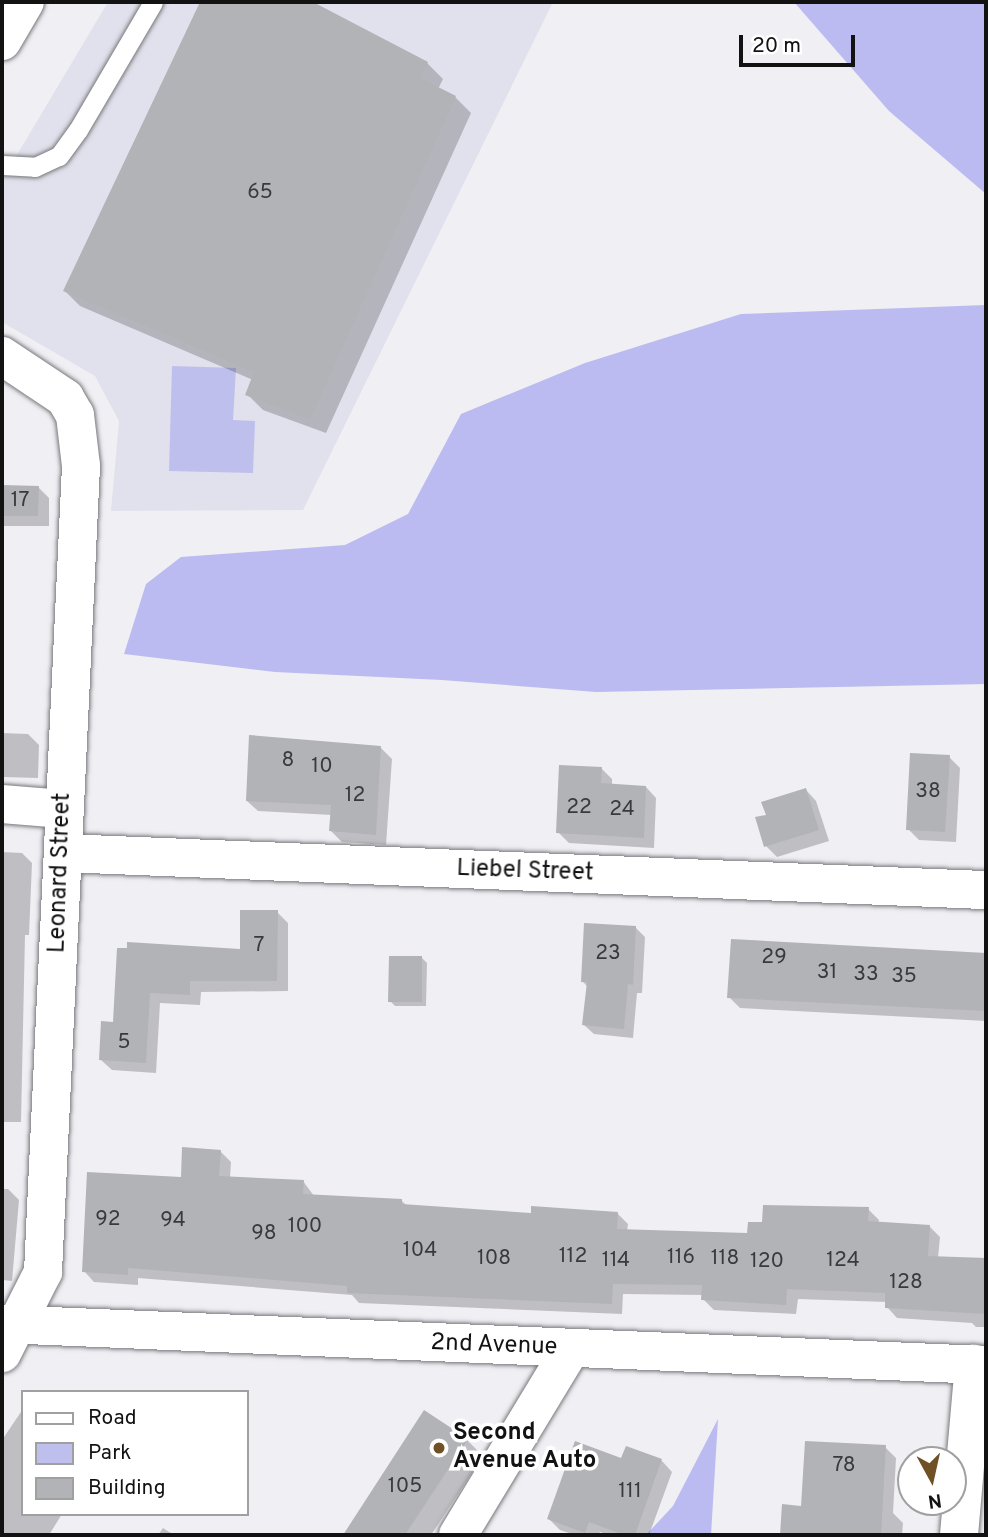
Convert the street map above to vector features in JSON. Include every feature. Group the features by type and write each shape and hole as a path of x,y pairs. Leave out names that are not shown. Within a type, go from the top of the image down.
{"street":[{"path":"2,41 25,2"},
{"name":"Leonard Street","path":"2,356 65,398 75,415 81,466 62,809 63,853 43,1272 7,1334"},
{"path":"2,804 62,809"},
{"name":"Liebel Street","path":"63,853 986,890"},
{"name":"2nd Avenue","path":"7,1334 980,1364"},
{"path":"458,1535 570,1350"},
{"path":"959,1535 980,1364"}],"lane":[{"path":"2,165 35,167 59,156 78,130 153,2"}],"shaded area":[{"path":"108,2 553,2 303,510 111,511 119,421 95,376 2,322 2,180"},
{"path":"794,2 986,2 986,194 889,111"},
{"path":"986,305 986,684 596,692 442,680 275,672 124,654 146,584 181,557 345,545 408,514 461,414 585,363 741,314"},
{"path":"718,1419 711,1535 646,1535 673,1506"}],"green space":[{"path":"172,366 236,368 233,420 255,421 253,473 169,471"}],"building":[{"path":"200,2 313,2 428,62 420,78 456,96 310,419 245,395 254,372 63,291"},
{"path":"2,485 39,486 38,516 2,516"},
{"path":"249,735 381,746 376,835 329,831 331,805 246,801"},
{"path":"910,753 950,755 945,832 906,830"},
{"path":"559,765 602,767 601,783 646,786 644,838 556,833"},
{"path":"806,788 819,830 764,847 755,817 766,815 761,802"},
{"path":"240,910 278,910 277,981 190,981 190,995 150,993 146,1063 99,1060 101,1021 113,1022 117,948 127,948 127,942 240,949"},
{"path":"584,923 636,926 633,985 628,984 624,1029 582,1025 587,982 581,982"},
{"path":"731,939 986,953 986,1011 727,998"},
{"path":"389,956 422,956 422,1002 388,1002"},
{"path":"182,1147 221,1150 219,1176 304,1180 303,1194 402,1199 402,1204 531,1213 531,1206 618,1212 617,1229 747,1233 748,1222 762,1222 763,1205 869,1207 868,1221 930,1225 928,1256 986,1258 986,1314 885,1308 885,1293 787,1289 786,1305 701,1300 702,1285 613,1284 612,1304 347,1293 347,1286 128,1268 128,1275 82,1272 87,1172 181,1177"},
{"path":"424,1410 468,1439 405,1535 343,1535"},
{"path":"575,1441 621,1458 626,1446 662,1459 635,1535 624,1535 589,1522 585,1533 547,1519"},
{"path":"805,1441 886,1445 881,1535 780,1535 782,1504 801,1506"}],"place":[{"name":"Second Avenue Auto","path":"439,1448"}]}
